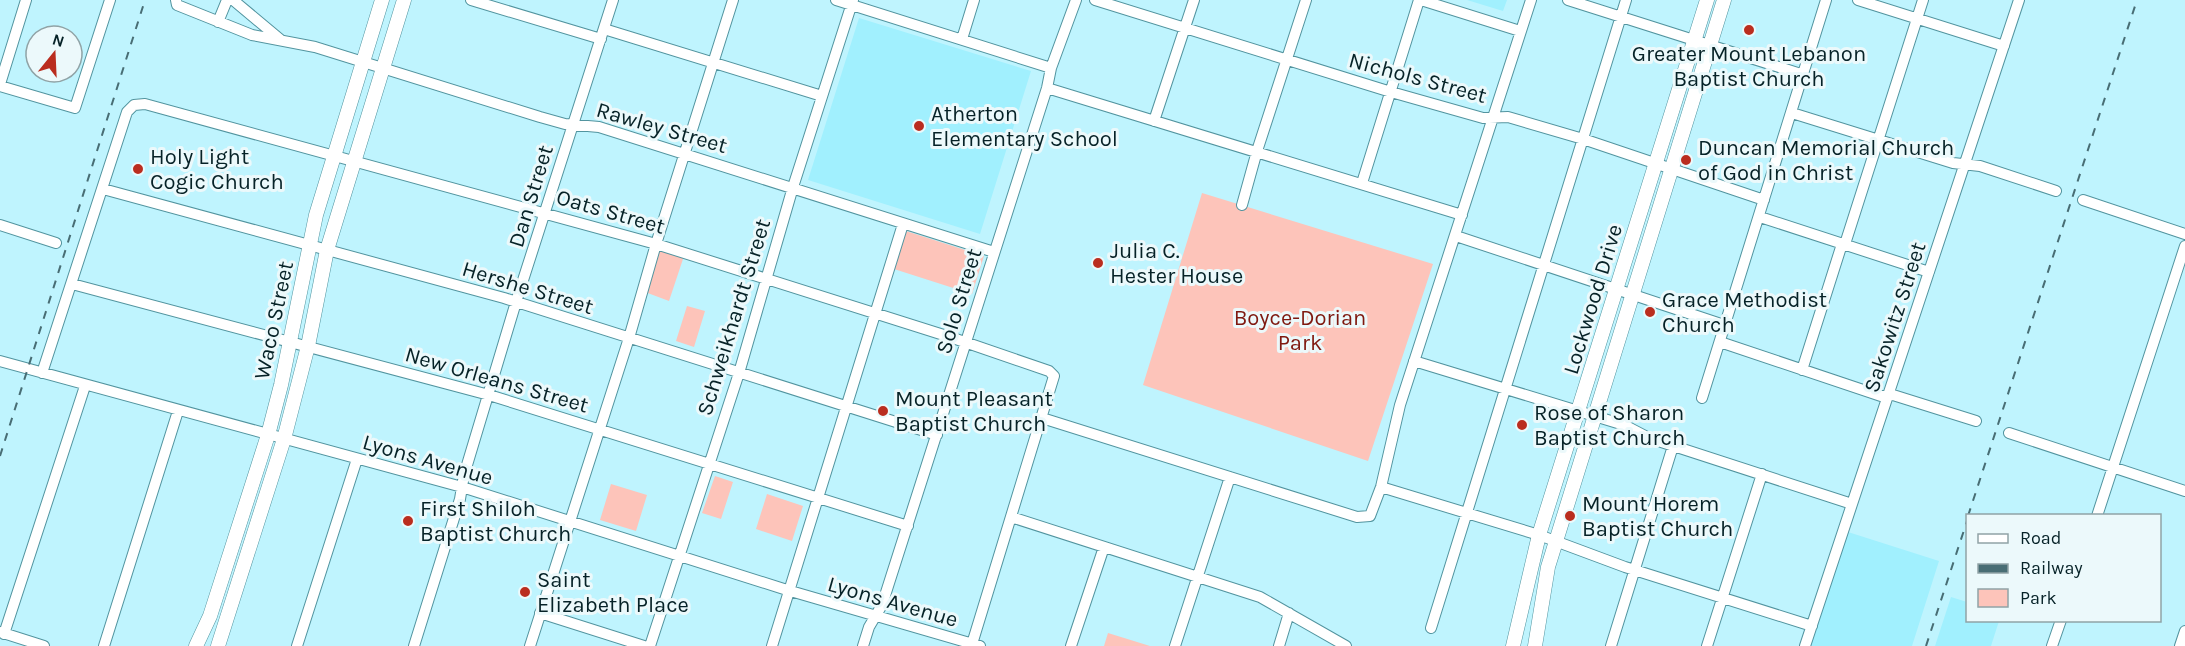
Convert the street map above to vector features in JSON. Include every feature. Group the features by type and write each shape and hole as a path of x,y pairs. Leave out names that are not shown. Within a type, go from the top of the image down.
{"main road":[{"name":"Waco Street","path":"196,646 210,616 268,435 291,342 309,246 382,0"},
{"name":"Waco Street","path":"218,646 284,439 308,346 327,250 404,0"},
{"name":"Lockwood Drive","path":"1513,646 1539,535 1707,0"},
{"name":"Lockwood Drive","path":"1535,646 1541,600 1556,540 1724,0"},
{"path":"228,560 243,566"}],"street":[{"path":"26,0 0,85 75,108 110,0"},
{"name":"Rawley Street","path":"176,0 177,5 252,35 315,47 382,70 572,124 599,127 994,252"},
{"path":"218,22 227,0"},
{"name":"Rawley Street","path":"233,0 281,40"},
{"path":"471,0 712,62 822,96"},
{"name":"Dan Street","path":"414,646 516,302 613,0"},
{"path":"530,646 629,338 712,62 733,0"},
{"path":"836,0 853,2 1051,68"},
{"path":"963,39 974,0"},
{"name":"Solo Street","path":"863,646 868,627 882,604 908,526 1047,88 1051,68 1076,0"},
{"name":"Nichols Street","path":"1095,0 1391,92 1483,118 1508,117 1583,139 1764,200"},
{"path":"1154,121 1194,0"},
{"path":"1242,205 1306,0"},
{"path":"1362,183 1420,0 1520,31"},
{"path":"976,645 1011,517 1042,418 1357,518 1366,518 1372,513 1381,487 1392,430 1531,0"},
{"path":"1568,0 1804,75"},
{"path":"1431,628 1626,0"},
{"path":"1702,398 1826,0"},
{"path":"1858,0 2004,46"},
{"path":"1802,370 1923,0"},
{"name":"Sakowitz Street","path":"1805,646 2019,0"},
{"name":"Schweikhardt Street","path":"650,646 739,373 793,187 853,2"},
{"path":"1047,88 1462,215"},
{"name":"Oats Street","path":"103,189 127,112 134,105 149,105 656,244 966,342 1049,371 1054,376 1042,418"},
{"path":"1792,113 1953,163 1965,163 2056,191"},
{"path":"42,373 103,189"},
{"name":"Hershe Street","path":"103,189 516,302 937,435"},
{"path":"2084,200 2185,234"},
{"path":"1760,217 1929,272"},
{"path":"772,646 903,224"},
{"path":"0,225 56,243"},
{"path":"1456,236 1724,325"},
{"path":"2098,514 2185,246"},
{"name":"New Orleans Street","path":"72,284 489,395 908,526"},
{"path":"1720,342 1881,396 1888,395 1976,421"},
{"name":"Lyons Avenue","path":"0,362 462,487 788,590 976,645"},
{"path":"1414,362 1624,425 1649,438 1852,504"},
{"path":"44,646 2,633 85,386"},
{"path":"104,646 178,411"},
{"path":"2009,433 2185,491"},
{"path":"1611,646 1673,446"},
{"path":"297,646 357,459"},
{"path":"1707,646 1762,474"},
{"path":"1175,646 1230,477"},
{"path":"1381,487 1556,540 1634,569 1812,626"},
{"path":"1011,517 1260,597 1346,646"},
{"path":"1071,646 1104,547"},
{"path":"540,613 645,646"},
{"path":"1279,646 1289,613"},
{"path":"2052,646 2061,622"},
{"path":"2180,646 2185,631"}],"shaded area":[{"path":"1467,0 1507,0 1503,11"},
{"name":"Atherton Elementary School","path":"859,18 1031,71 980,234 808,180"},
{"path":"1848,532 1939,561 1912,646 1810,646"},
{"path":"1951,597 1966,602 1966,622 1999,622 1991,646 1935,646"}],"green space":[{"name":"Boyce-Dorian Park","path":"1202,193 1433,264 1368,461 1143,385"},
{"path":"906,231 984,256 972,294 894,269"},
{"path":"659,249 684,256 669,301 645,292"},
{"path":"687,306 705,311 694,347 676,341"},
{"path":"715,476 733,482 721,519 702,513"},
{"path":"611,484 647,495 636,531 600,520"},
{"path":"767,494 803,506 792,541 756,529"},
{"path":"1108,633 1150,646 1104,646"}],"railway":[{"path":"0,456 145,0"},
{"path":"1969,514 2137,0"},
{"path":"1926,646 1966,524"}],"place":[{"name":"Greater Mount Lebanon Baptist Church","path":"1749,30"},
{"name":"Atherton Elementary School","path":"919,126"},
{"name":"Duncan Memorial Church of God in Christ","path":"1686,160"},
{"name":"Holy Light Cogic Church","path":"138,169"},
{"name":"Julia C. Hester House","path":"1098,263"},
{"name":"Grace Methodist Church","path":"1650,312"},
{"name":"Mount Pleasant Baptist Church","path":"883,411"},
{"name":"Rose of Sharon Baptist Church","path":"1522,425"},
{"name":"Mount Horem Baptist Church","path":"1570,516"},
{"name":"First Shiloh Baptist Church","path":"408,521"},
{"name":"Saint Elizabeth Place","path":"525,592"}]}
